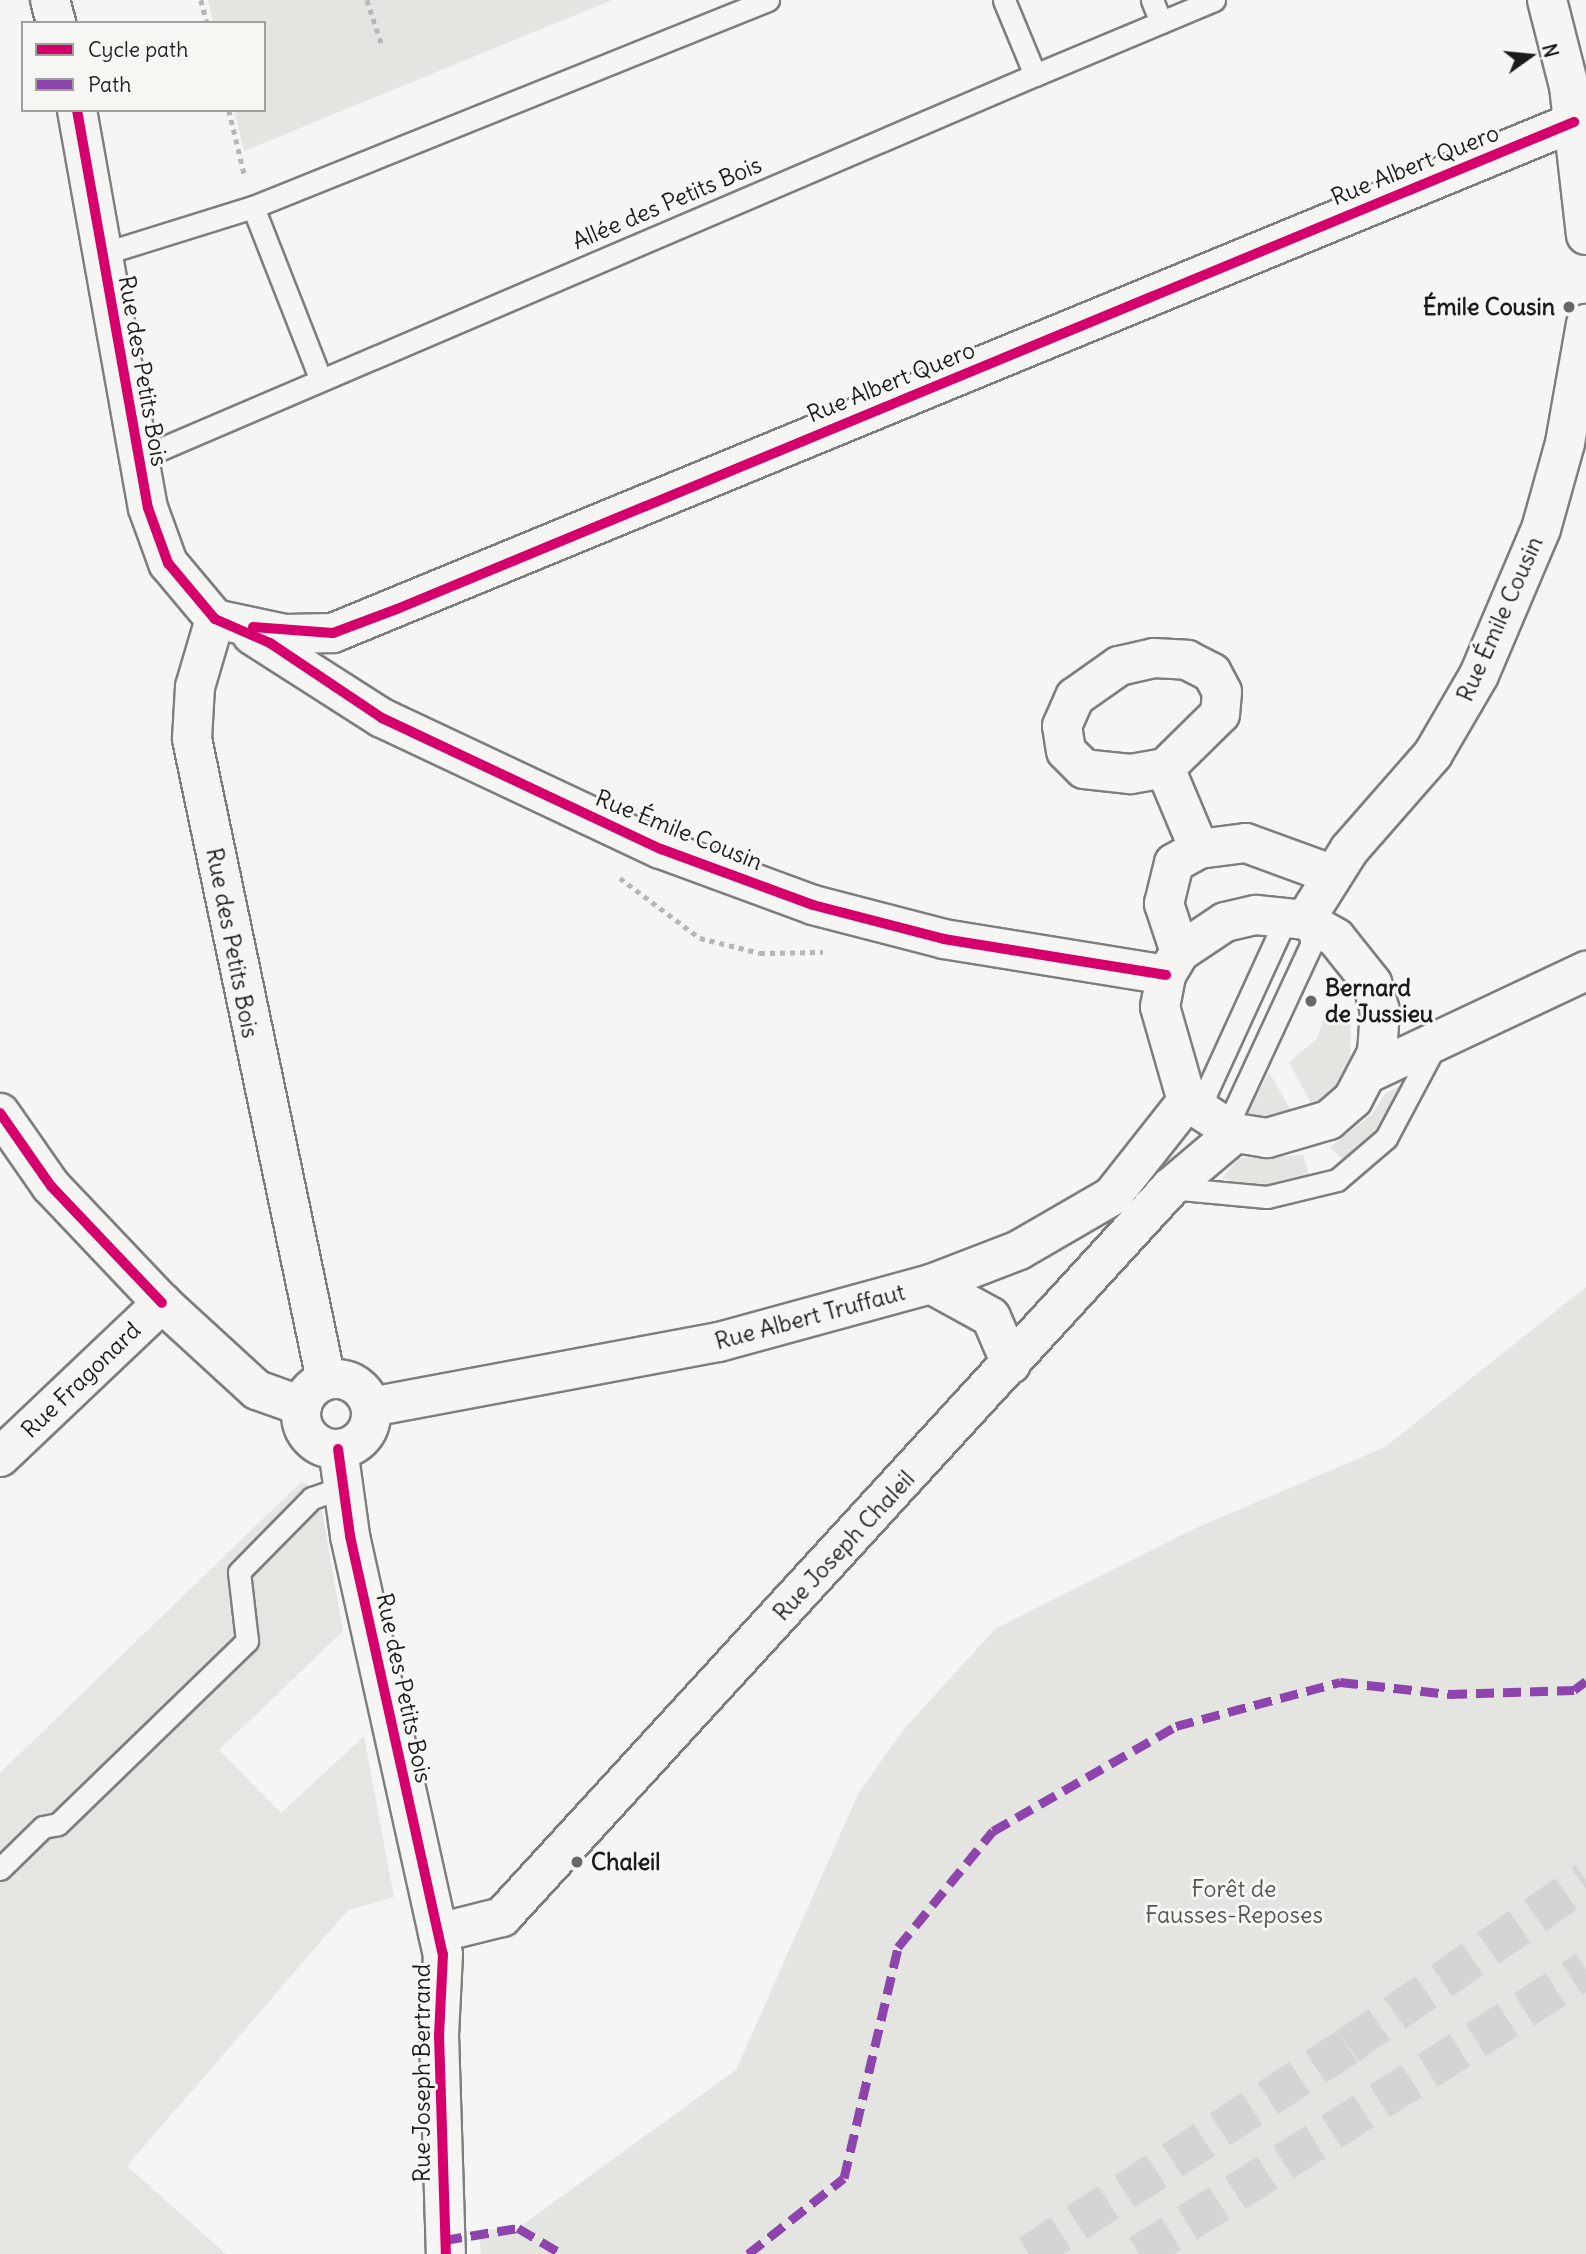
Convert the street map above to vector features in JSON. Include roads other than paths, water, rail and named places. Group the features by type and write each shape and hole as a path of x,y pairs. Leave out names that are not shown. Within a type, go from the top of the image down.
{"street":[{"path":"50,0 55,21"},
{"path":"1546,0 1574,122 1586,236"},
{"name":"Rue des Petits Bois","path":"76,112 135,460 168,563 215,619 195,687 192,739 314,1393"},
{"name":"Rue Albert Quero","path":"215,619 285,634 333,633 1574,122"},
{"name":"Rue Émile Cousin","path":"1305,920 1331,874 1433,754 1479,675 1541,529 1565,443 1586,324"},
{"name":"Rue Émile Cousin","path":"215,619 270,643 382,718 661,849 813,905 944,940 1173,963"},
{"path":"1165,768 1199,849"},
{"path":"1173,963 1225,922 1256,915 1305,920 1357,958 1380,1011 1371,1072 1353,1099 1320,1125 1267,1138 1235,1133 1187,1101 1160,1007 1173,963 1164,904 1174,863 1199,849 1246,842 1331,874"},
{"path":"1371,1072 1440,1035 1534,999 1586,971"},
{"path":"1380,1011 1440,1035"},
{"name":"Rue Albert Truffaut","path":"371,1407 706,1345 931,1284 1019,1250 1112,1196 1187,1101"},
{"path":"0,1113 51,1186 162,1303 257,1390 314,1393 355,1384 371,1407 368,1431 338,1450 309,1437 314,1393"},
{"name":"Rue Joseph Chaleil","path":"439,1933 502,1917 1170,1188 1235,1133"},
{"path":"931,1284 991,1317 1011,1364"},
{"name":"Rue Fragonard","path":"0,1457 162,1303"},
{"name":"Rue des Petits Bois","path":"338,1450 341,1488 439,1933"},
{"name":"Rue Joseph Bertrand","path":"439,1933 445,1995 439,2035 446,2254"}],"lane":[{"path":"102,254 253,206 768,0"},
{"path":"1004,0 1035,75"},
{"path":"1152,0 1161,23"},
{"name":"Allée des Petits Bois","path":"135,460 320,378 1214,0"},
{"path":"253,206 320,378"},
{"path":"1187,1101 1206,1093 1282,928 1305,920 1312,943 1232,1115 1235,1133"},
{"path":"1170,1188 1268,1197 1337,1180 1386,1138 1440,1035"},
{"path":"0,1869 43,1827 58,1824 247,1641 239,1572 312,1498 341,1488"}],"tunnel":[{"path":"1029,2254 1348,2046 1586,1880"},
{"path":"1139,2254 1586,1970"}],"place":[{"name":"Émile Cousin","path":"1569,307"},
{"name":"Bernard de Jussieu","path":"1311,1001"},
{"name":"Chaleil","path":"577,1862"}],"park label":[{"name":"Forêt de Fausses-Reposes","path":"1234,1902"}]}
